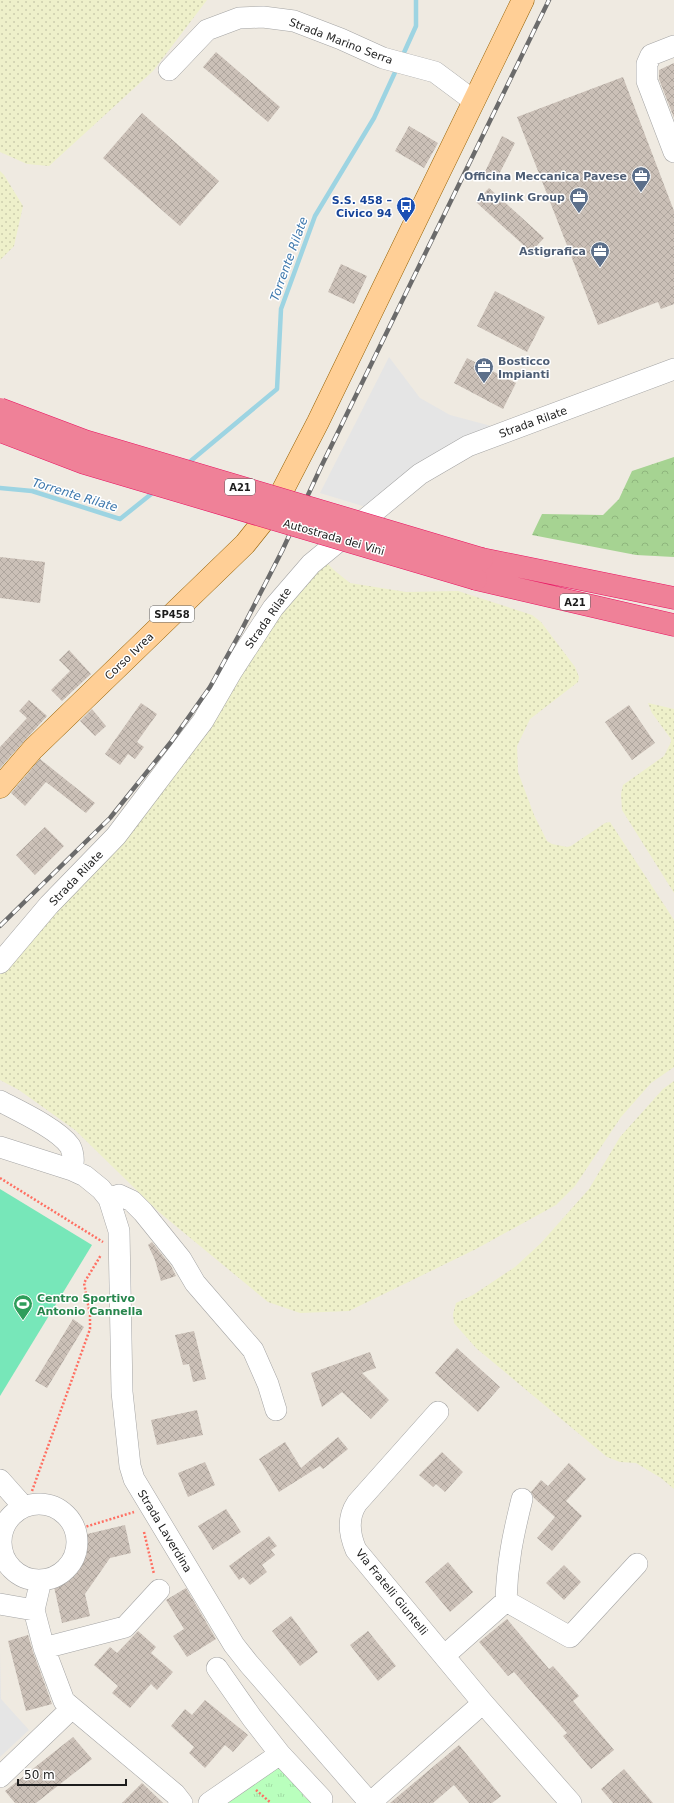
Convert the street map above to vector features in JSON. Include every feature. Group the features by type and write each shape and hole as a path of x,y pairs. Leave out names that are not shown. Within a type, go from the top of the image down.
{"highway":[{"name":"Autostrada dei Vini","path":"0,409 85,441 479,569 674,598"},
{"name":"Autostrada dei Vini","path":"0,432 84,464 479,569 674,625"}],"main road":[{"name":"SP458","path":"474,101 523,0"},
{"name":"Corso Ivrea","path":"0,787 33,748 245,544 273,509 318,422 474,101"}],"street":[{"name":"Strada Marino Serra","path":"169,70 208,30 239,18 263,17 294,21 341,39 383,58 435,72 474,101"},
{"path":"674,46 651,55 647,64 647,81 674,152"},
{"name":"Strada Rilate","path":"0,963 49,905 116,836 203,722 232,671 273,608 311,564 420,474 468,446 674,369"},
{"path":"0,1101 40,1122 65,1141 70,1146 73,1156 74,1161 72,1170"},
{"name":"Strada Laverdina","path":"0,1147 72,1170 85,1176 101,1189 109,1199 119,1231 122,1392 130,1466 134,1479 234,1645 370,1803"},
{"path":"109,1199 119,1195 132,1201 181,1259 195,1283 253,1350 268,1384 276,1410"},
{"name":"Via Fratelli Giuntelli","path":"438,1412 356,1502 350,1527 351,1538 356,1550 483,1703 571,1803"},
{"path":"0,1480 31,1505"},
{"path":"444,1656 506,1601 507,1573 512,1540 522,1499"},
{"path":"31,1505 49,1505 60,1510 68,1517 75,1530 77,1537 77,1548 73,1559 67,1568 58,1575 41,1580 29,1578 19,1574 10,1566 4,1556 1,1544 2,1533 7,1522 14,1513 31,1505"},
{"path":"506,1601 570,1637 637,1564"},
{"path":"41,1580 34,1610 44,1648 64,1701 175,1794 182,1803"},
{"path":"44,1648 125,1627 159,1590"},
{"path":"0,1604 34,1610"},
{"path":"217,1668 252,1718 280,1754 322,1799"},
{"path":"370,1803 483,1703"},
{"path":"0,1777 72,1708"},
{"path":"209,1803 280,1754"}],"path":[{"path":"0,1178 107,1246"},
{"path":"31,1505 32,1491 90,1329 90,1316 84,1283 104,1252"},
{"path":"75,1530 134,1512 137,1518"},
{"path":"144,1529 157,1587 159,1590"},
{"path":"250,1794 255,1789 271,1803"}],"green space":[{"path":"0,0 207,0 153,71 49,166 27,164 0,152"},
{"path":"0,171 23,206 14,246 0,260"},
{"path":"674,457 674,557 636,555 532,535 542,514 603,515 619,499 632,471"},
{"path":"325,561 350,583 406,592 458,591 532,615 541,622 575,667 579,677 578,682 530,719 517,746 518,772 534,815 547,841 552,844 567,847 571,846 605,823 610,822 674,920 674,1067 651,1083 621,1117 575,1186 556,1205 476,1249 349,1311 300,1313 268,1302 160,1213 75,1130 19,1090 0,1080 0,962 37,931 280,607"},
{"path":"648,703 674,709 674,893 622,810 621,794 623,785 664,756 671,742 671,739 652,713"},
{"path":"674,1081 674,1489 661,1478 636,1463 620,1462 607,1457 476,1348 454,1323 453,1314 456,1303 473,1295 515,1267 541,1243 589,1189 620,1137 663,1089"},
{"name":"Centro Sportivo Antonio Cannella","path":"0,1189 92,1245 0,1396"},
{"path":"277,1764 305,1784 303,1796 313,1803 222,1803"}],"shaded area":[{"path":"389,357 420,398 450,415 495,427 366,507 320,493"},
{"path":"0,1651 1,1699 29,1730 0,1757"}],"building":[{"path":"216,52 280,107 268,122 203,67"},
{"path":"674,63 674,118 659,79 659,70"},
{"path":"623,77 674,211 674,304 661,309 658,302 598,325 517,117"},
{"path":"142,113 219,181 180,226 103,158"},
{"path":"409,126 438,143 424,168 395,151"},
{"path":"502,136 515,143 495,182 483,176"},
{"path":"489,188 544,238 531,252 476,202"},
{"path":"341,264 367,276 354,304 328,292"},
{"path":"495,291 545,317 527,352 477,326"},
{"path":"467,358 516,383 503,409 454,383"},
{"path":"0,557 45,562 40,603 0,598"},
{"path":"69,650 91,674 62,701 51,690 70,671 59,660"},
{"path":"29,700 47,716 0,768 0,747 27,718 19,711"},
{"path":"141,703 157,714 137,742 144,747 135,759 128,754 120,765 105,754"},
{"path":"629,705 655,743 632,760 605,722"},
{"path":"92,709 106,726 95,736 80,721"},
{"path":"40,759 95,803 86,813 46,782 25,806 11,793"},
{"path":"45,827 64,846 35,875 16,855"},
{"path":"152,1242 171,1266 176,1276 161,1281 155,1260 148,1245"},
{"path":"73,1319 84,1327 47,1388 35,1381"},
{"path":"194,1331 206,1379 193,1382 189,1364 183,1365 175,1335"},
{"path":"457,1348 500,1387 478,1412 435,1373"},
{"path":"370,1352 376,1368 362,1373 389,1400 371,1419 342,1392 322,1407 311,1373"},
{"path":"197,1410 203,1435 157,1445 151,1420"},
{"path":"338,1437 348,1449 323,1469 320,1466 279,1492 259,1459 285,1442 301,1468"},
{"path":"442,1452 463,1472 445,1492 436,1484 433,1487 419,1475"},
{"path":"205,1462 215,1485 188,1497 178,1473"},
{"path":"569,1463 586,1479 566,1501 582,1516 552,1551 537,1538 555,1517 534,1498 531,1492 541,1480 548,1486"},
{"path":"226,1509 241,1532 213,1550 198,1526"},
{"path":"125,1525 131,1553 110,1558 85,1594 90,1616 62,1623 53,1582 72,1578 87,1554 83,1535"},
{"path":"269,1536 277,1546 271,1550 275,1555 262,1565 267,1572 250,1585 243,1577 239,1580 229,1566"},
{"path":"448,1562 473,1592 450,1612 425,1582"},
{"path":"564,1565 581,1582 564,1600 546,1583"},
{"path":"186,1588 216,1639 187,1657 173,1636 184,1629 166,1600"},
{"path":"291,1616 318,1652 300,1666 272,1631"},
{"path":"507,1619 549,1669 553,1666 579,1696 573,1701 614,1750 591,1769 563,1736 567,1733 514,1672 508,1676 479,1642"},
{"path":"138,1631 156,1647 151,1653 173,1672 157,1690 151,1684 130,1708 112,1693 118,1686 94,1665 110,1647 117,1653"},
{"path":"368,1631 396,1666 378,1681 350,1645"},
{"path":"28,1635 52,1704 26,1711 8,1641"},
{"path":"205,1700 248,1735 233,1752 225,1745 205,1768 189,1753 194,1747 171,1726 185,1709 192,1715"},
{"path":"73,1737 92,1759 36,1803 15,1803 5,1791"},
{"path":"459,1745 501,1796 492,1803 469,1803 454,1785 433,1803 390,1803"},
{"path":"624,1769 653,1803 613,1803 601,1789"},
{"path":"142,1783 163,1803 122,1803"}],"waterway":[{"name":"Torrente Rilate","path":"402,57 416,26 416,0"},
{"name":"Torrente Rilate","path":"187,464 277,389 281,309 315,216 374,118 397,68"},
{"name":"Torrente Rilate","path":"0,488 32,491 120,519 155,491"}],"railway":[{"path":"0,926 110,818 171,742 210,687 240,633 282,551 321,467 549,0"}],"place":[{"name":"Officina Meccanica Pavese","path":"641,193"},
{"name":"Anylink Group","path":"579,214"},
{"name":"S.S. 458 – Civico 94","path":"406,223"},
{"name":"Astigrafica","path":"600,268"},
{"name":"Bosticco Impianti","path":"484,384"},
{"name":"Centro Sportivo Antonio Cannella","path":"23,1321"}]}
